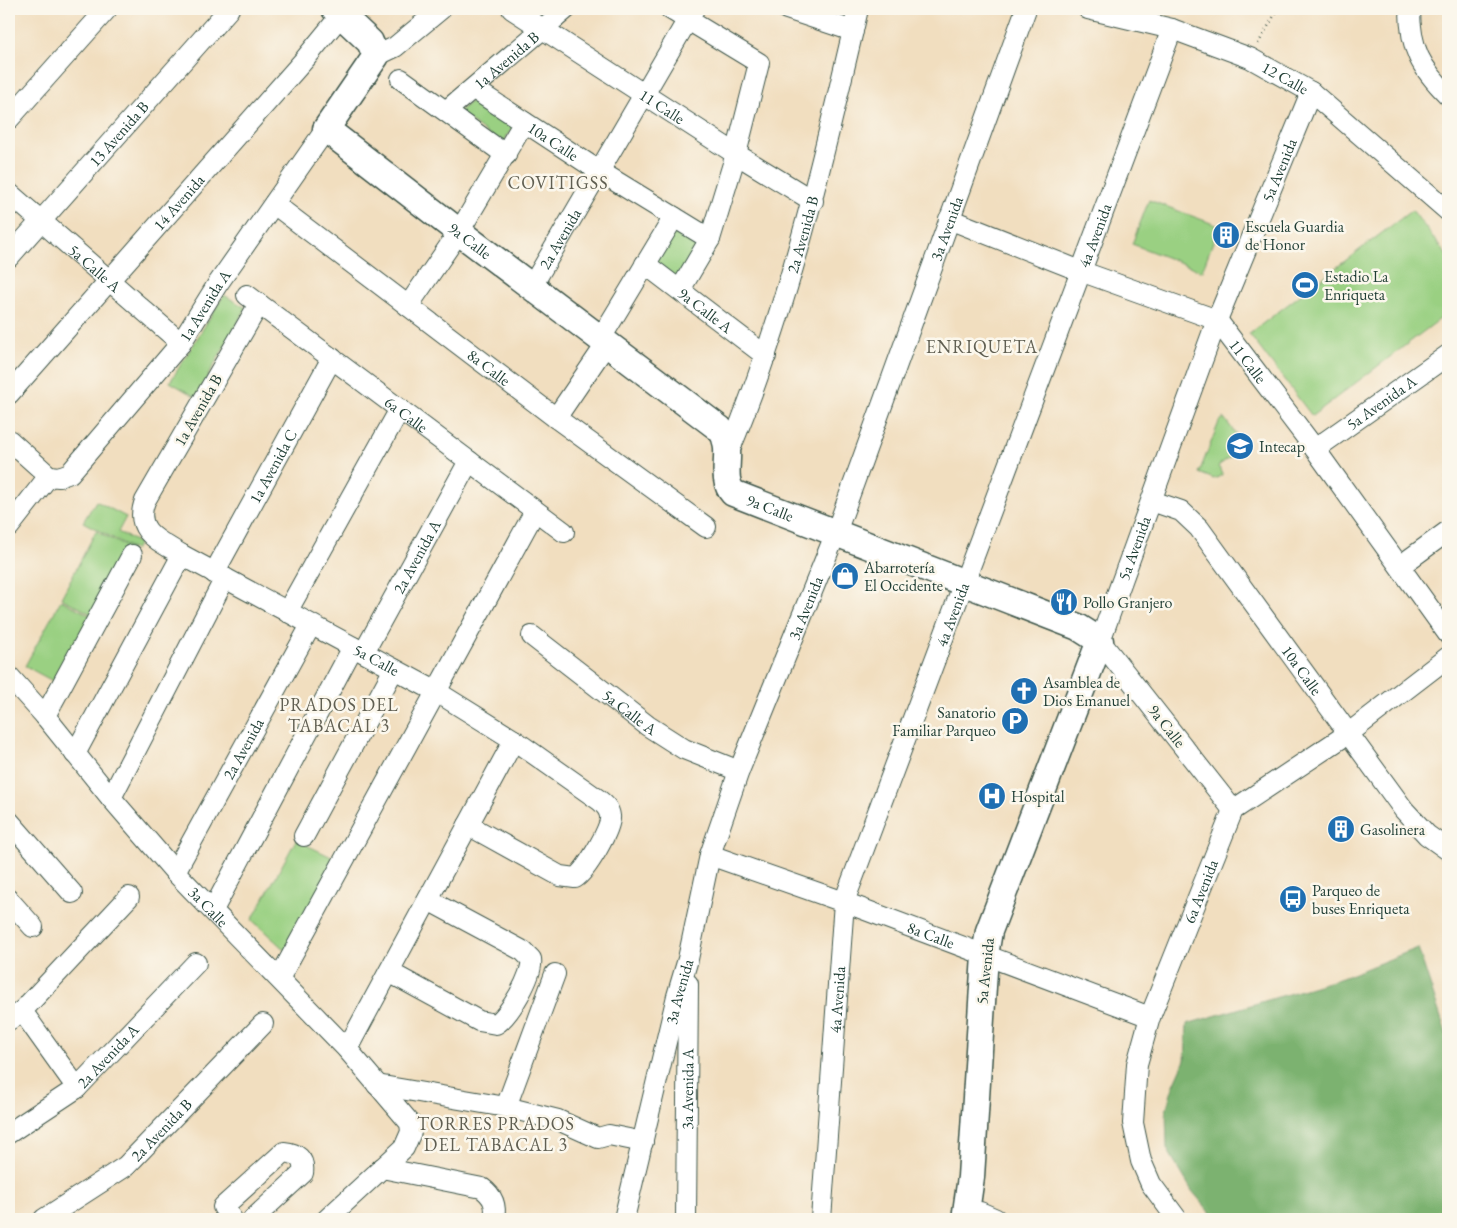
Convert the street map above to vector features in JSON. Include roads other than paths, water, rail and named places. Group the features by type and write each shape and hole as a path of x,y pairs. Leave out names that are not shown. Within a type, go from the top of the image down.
{"main road":[{"path":"340,11 370,42 376,56"},
{"name":"1a Avenida A","path":"326,129 376,56"},
{"name":"9a Calle","path":"326,129 720,429 727,439 728,485 735,495 1078,628 1100,641"},
{"name":"5a Avenida","path":"966,1216 971,1178 985,955 989,931 1100,641"}],"street":[{"path":"9,119 107,9"},
{"name":"13 Avenida B","path":"9,258 229,9"},
{"name":"1a Avenida A","path":"376,56 395,48 441,9"},
{"name":"11 Calle","path":"512,9 736,154 813,201"},
{"name":"1a Avenida B","path":"446,111 474,90 566,9"},
{"path":"787,9 853,31"},
{"name":"2a Avenida B","path":"728,454 753,395 813,201 858,9"},
{"name":"3a Avenida","path":"624,1219 676,996 688,959 710,855 739,771 835,535 1026,9"},
{"name":"12 Calle","path":"1088,9 1172,29 1250,58 1311,92 1448,210"},
{"path":"1410,9 1412,36 1420,63 1448,95"},
{"name":"14 Avenida","path":"9,394 110,282 305,59 340,11"},
{"path":"680,290 710,239 736,154 759,64 684,12"},
{"name":"2a Avenida","path":"532,286 643,94 684,12"},
{"name":"4a Avenida","path":"821,1219 844,902 1083,272 1172,29"},
{"path":"401,78 506,155"},
{"name":"10a Calle","path":"474,90 599,171 710,239"},
{"name":"5a Avenida","path":"1100,641 1217,320 1311,92"},
{"path":"408,306 459,232 524,122"},
{"name":"1a Avenida A","path":"49,476 59,477 70,473 181,343 217,285 326,129"},
{"name":"5a Calle A","path":"9,193 181,343"},
{"name":"8a Calle","path":"274,204 556,418 706,527"},
{"path":"556,418 604,341 645,264 674,217"},
{"path":"949,219 1083,272 1217,320"},
{"name":"9a Calle A","path":"645,264 766,356"},
{"name":"1a Avenida B","path":"141,518 145,501 253,299"},
{"name":"6a Calle","path":"253,299 564,532"},
{"name":"11 Calle","path":"1217,320 1315,448 1448,634"},
{"name":"5a Avenida A","path":"1315,448 1448,355"},
{"name":"1a Avenida C","path":"111,798 220,575 332,358"},
{"path":"287,612 400,409"},
{"path":"9,440 49,476 9,527"},
{"name":"2a Avenida A","path":"213,910 359,650 469,461"},
{"name":"10a Calle","path":"1152,501 1181,511 1199,528 1404,810 1427,834 1448,850"},
{"path":"280,977 535,511"},
{"name":"5a Calle","path":"141,518 144,527 150,534 182,555 437,692 514,740 599,800 608,811 609,826 585,868 575,878 560,876 468,826"},
{"path":"1400,566 1448,531"},
{"path":"75,754 182,555"},
{"path":"45,716 132,556"},
{"name":"2a Avenida","path":"175,872 311,625"},
{"name":"5a Calle A","path":"532,636 648,726 684,749 739,771"},
{"name":"9a Calle","path":"1100,641 1233,810"},
{"path":"1233,810 1349,733 1448,657"},
{"path":"304,836 394,669"},
{"name":"3a Calle","path":"9,676 45,716 111,798 175,872 280,977 347,1048 404,1114 410,1123 412,1132 404,1148 382,1168"},
{"path":"347,1048 514,740"},
{"name":"6a Avenida","path":"1177,1219 1151,1184 1141,1161 1133,1123 1137,1064 1150,1017 1233,810"},
{"path":"9,820 72,893"},
{"name":"8a Calle","path":"710,855 844,902 1150,1017"},
{"path":"76,1088 15,1015 129,896"},
{"path":"9,900 33,927"},
{"path":"389,972 479,1021 488,1024 496,1024 503,1020 517,996 532,965 528,954 428,900"},
{"name":"3a Avenida A","path":"686,1219 688,959"},
{"name":"2a Avenida A","path":"9,1133 76,1088 196,963"},
{"path":"506,1107 555,974"},
{"name":"2a Avenida B","path":"44,1219 126,1166 263,1024"},
{"path":"377,1085 506,1107 558,1120 576,1127 590,1126 608,1136 643,1142"},
{"path":"232,1219 223,1207 284,1152 293,1153 300,1157 304,1166 303,1173 253,1219"},
{"path":"327,1219 382,1168 482,1188 490,1194 495,1203 494,1219"},
{"path":"966,1216 980,1212 996,1219"}],"place":[{"name":"Escuela Guardia de Honor","path":"1226,235"},
{"name":"Estadio La Enriqueta","path":"1305,285"},
{"name":"Intecap","path":"1240,446"},
{"name":"Abarrotería El Occidente","path":"845,576"},
{"name":"Pollo Granjero","path":"1064,602"},
{"name":"Asamblea de Dios Emanuel","path":"1024,691"},
{"name":"Sanatorio Familiar Parqueo","path":"1015,721"},
{"name":"Hospital","path":"992,796"},
{"name":"Gasolinera","path":"1341,829"},
{"name":"Parqueo de buses Enriqueta","path":"1293,899"}],"district":[{"name":"COVITIGSS","path":"558,182"},
{"name":"ENRIQUETA","path":"982,346"},
{"name":"PRADOS DEL TABACAL 3","path":"339,714"},
{"name":"TORRES PRADOS DEL TABACAL 3","path":"496,1133"}]}
